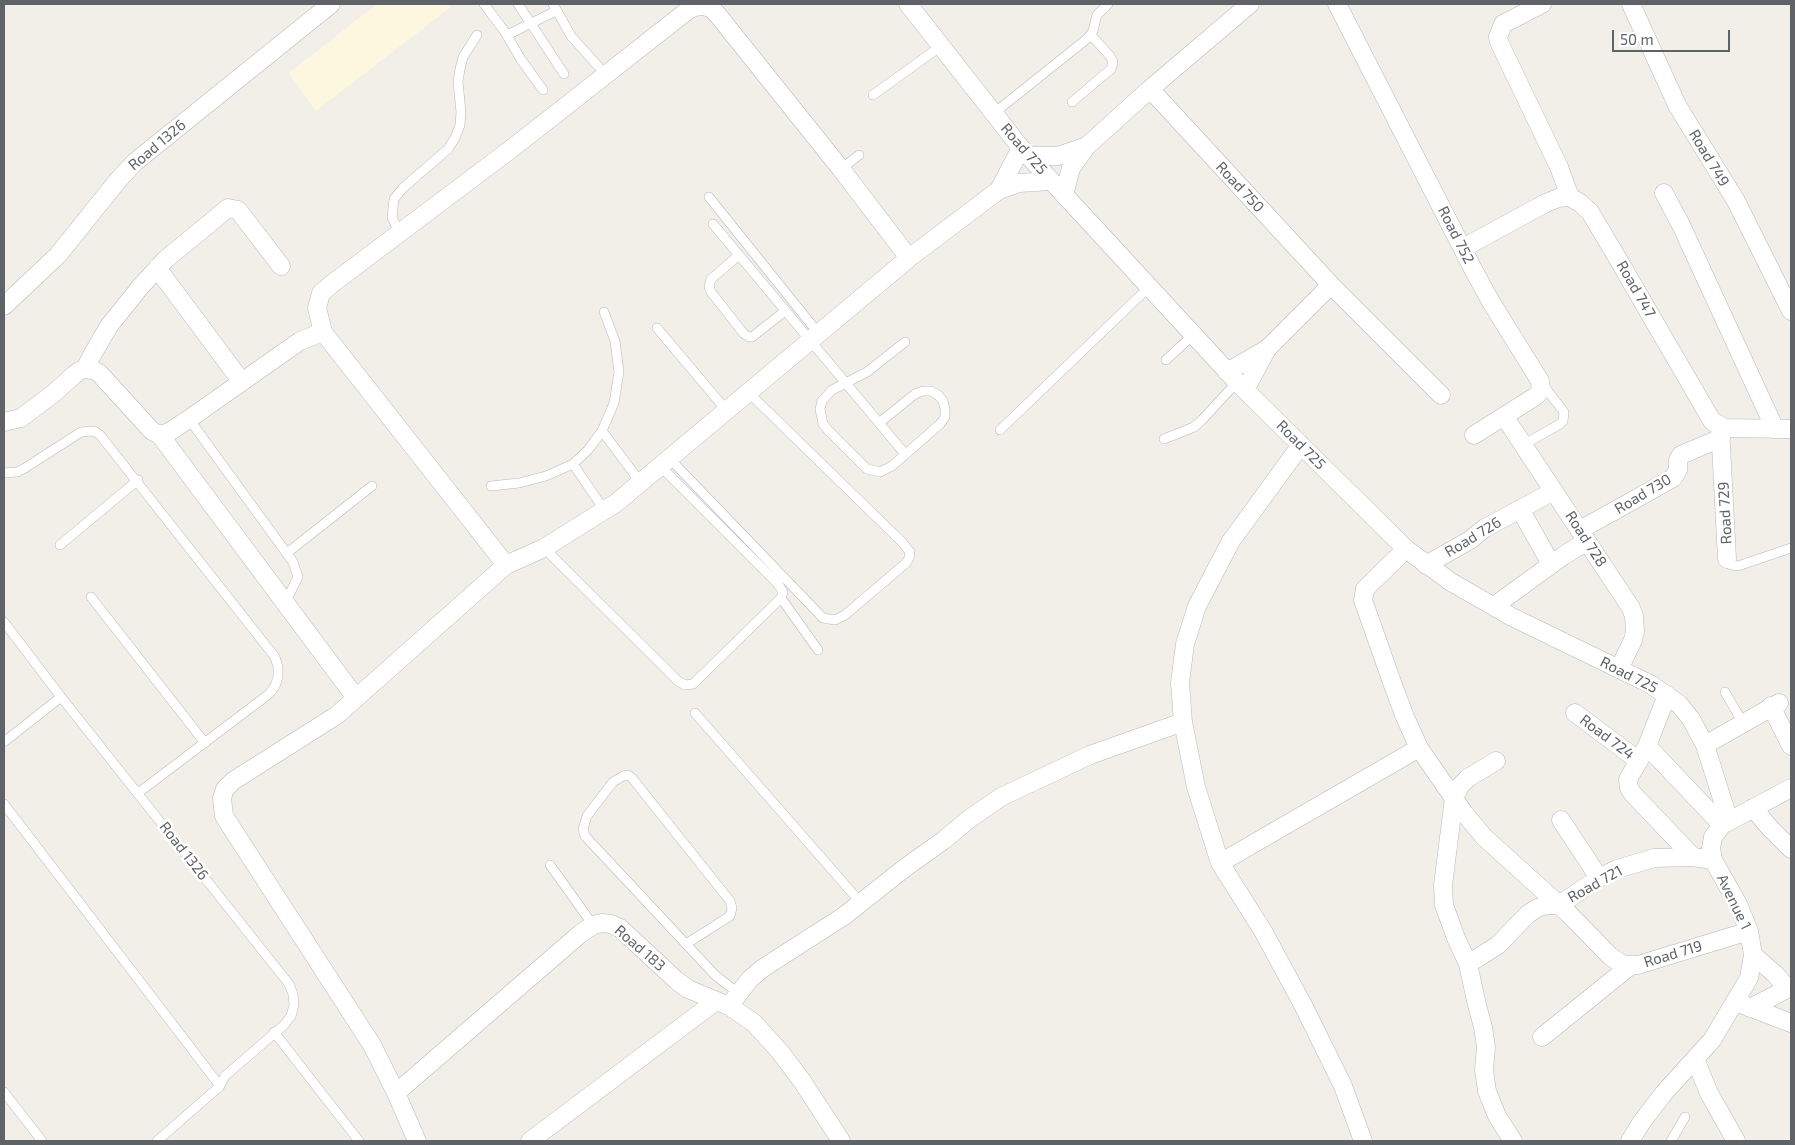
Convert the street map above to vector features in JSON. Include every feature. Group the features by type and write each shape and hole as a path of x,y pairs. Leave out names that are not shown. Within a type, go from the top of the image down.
{"street":[{"name":"Road 1326","path":"4,306 58,255 118,179 134,162 331,4"},
{"name":"Road 725","path":"908,4 993,114 1051,181 1237,381 1406,548 1426,565 1451,582 1520,621 1650,684 1679,704 1691,719 1705,745 1726,823"},
{"path":"1064,195 1071,168 1087,146 1150,89 1250,4"},
{"name":"Road 752","path":"1337,4 1491,302 1540,381"},
{"path":"1463,248 1544,204 1558,198 1570,197 1559,167 1498,37 1503,24 1542,4"},
{"name":"Road 749","path":"1631,4 1677,105 1736,201 1791,310"},
{"path":"506,565 323,332 318,308 321,293 606,74 694,7 711,8 841,169 909,258"},
{"name":"Road 750","path":"1150,89 1331,285 1441,395"},
{"path":"417,1141 372,1045 224,816 222,798 225,789 233,781 337,715 506,565 544,548 605,511 642,483 909,258 999,190 1025,152 1058,156 1087,146"},
{"path":"999,190 1025,182 1051,181"},
{"path":"1664,192 1783,429 1720,432"},
{"name":"Road 747","path":"1570,197 1590,212 1709,417 1720,432"},
{"path":"4,422 21,418 74,375 85,369 109,326 157,268 228,208 234,208 242,214 281,266"},
{"path":"157,268 242,382"},
{"path":"1237,381 1331,285"},
{"path":"160,435 169,432 189,419 300,341 323,332"},
{"path":"1237,381 1267,349"},
{"path":"85,369 99,373 152,431 160,435 356,698"},
{"path":"1474,436 1536,396 1541,390 1540,381"},
{"name":"Road 728","path":"1504,416 1627,602 1634,616 1633,640 1619,669"},
{"name":"Road 730","path":"1494,606 1551,564 1584,536 1672,478 1678,470 1679,457 1720,432"},
{"name":"Road 729","path":"1720,432 1727,559"},
{"path":"1301,445 1231,541 1197,606 1184,644 1180,683 1183,722 1196,787 1220,863 1263,932 1304,1005 1343,1086 1364,1141"},
{"name":"Road 726","path":"1426,565 1470,540 1485,528 1554,491"},
{"path":"1520,509 1551,564"},
{"name":"Road 719","path":"1406,548 1365,590 1363,600 1399,701 1419,748 1464,813 1484,837 1559,905 1616,962 1623,965 1630,966 1749,931"},
{"path":"1667,694 1643,753 1628,780 1629,788 1693,856"},
{"path":"1705,745 1775,704 1791,746"},
{"name":"Road 724","path":"1575,713 1643,753"},
{"path":"530,1141 728,1000 763,968 822,931 861,903 969,819 1001,797 1090,755 1183,722"},
{"path":"1220,863 1419,748"},
{"path":"1643,753 1726,823 1791,788"},
{"path":"1496,761 1468,778 1460,786 1454,798 1444,865 1443,885 1444,905 1468,964 1483,1027 1486,1047 1484,1070 1487,1091 1497,1116 1513,1141"},
{"path":"1753,808 1791,849"},
{"path":"1561,820 1599,878"},
{"name":"Avenue 1","path":"1630,1141 1641,1123 1674,1082 1743,1005 1753,955 1749,931 1738,904 1713,860 1711,848 1713,837 1726,823"},
{"name":"Road 721","path":"1468,964 1498,945 1528,914 1537,908 1547,905 1559,905 1599,878 1617,869 1644,861 1673,856 1693,856 1713,860"},
{"name":"Road 183","path":"396,1093 580,934 593,925 602,923 620,928 688,989 728,1000 754,1023 781,1053 802,1081 841,1141"},
{"path":"1743,1005 1790,988 1753,955"},
{"path":"1542,1037 1630,966"},
{"path":"1743,1005 1791,1023"},
{"path":"1695,1059 1709,1093 1736,1141"},
{"path":"1674,1082 1693,1085 1709,1093"}],"lane":[{"path":"484,4 507,34 520,58 543,90"},
{"path":"518,4 564,74"},
{"path":"993,114 1091,35 1098,15 1108,4"},
{"path":"507,34 531,23 554,8 580,48 606,74"},
{"path":"399,233 392,217 394,199 448,149 455,138 460,125 461,112 458,82 460,69 463,56 478,35"},
{"path":"1072,102 1111,69 1112,66 1113,62 1110,56 1091,35"},
{"path":"873,95 941,46"},
{"path":"841,169 858,155"},
{"path":"709,198 815,338 845,383 905,454"},
{"path":"713,224 785,311 815,338"},
{"path":"739,255 711,280 709,287 710,292 744,334 752,337 785,311"},
{"path":"1000,430 1149,287"},
{"path":"491,486 519,483 546,476 573,464 588,450 602,431 614,403 619,372 615,341 604,312"},
{"path":"657,328 727,411"},
{"path":"1166,360 1193,335"},
{"path":"879,423 915,394 923,391 931,391 938,395 946,409 940,424 905,454 886,470 873,471 862,464 823,424 820,417 822,402 832,390 867,372 904,342"},
{"path":"1164,439 1194,427 1237,381"},
{"path":"1523,445 1560,424 1564,416 1562,408 1540,381"},
{"path":"666,463 823,618 835,620 845,615 906,563 910,552 749,393"},
{"path":"189,419 287,552 297,570 298,577 285,603"},
{"path":"4,473 22,470 75,435 87,430 100,434 276,657 278,676 275,686 269,694 138,793"},
{"path":"602,431 642,483"},
{"path":"544,548 678,681 685,685 693,684 781,598 783,592 778,584 666,463"},
{"path":"573,464 605,511"},
{"path":"60,546 138,480"},
{"path":"287,552 372,486"},
{"name":"Road 729","path":"1727,559 1731,564 1738,566 1791,548"},
{"path":"91,597 205,743"},
{"path":"781,598 818,650"},
{"name":"Road 1326","path":"4,622 61,697 289,984 294,994 294,1005 290,1016 225,1076 220,1086"},
{"path":"1725,692 1743,723"},
{"path":"4,742 61,697"},
{"path":"696,713 861,903"},
{"path":"686,944 730,916 732,908 730,901 632,778 628,775 623,776 613,782 587,816 583,829 585,836 589,842 715,975 728,1000"},
{"path":"4,804 220,1086 157,1141"},
{"path":"550,865 593,925"},
{"path":"274,1032 359,1141"},
{"path":"4,1092 42,1141"},
{"path":"1671,1141 1685,1117"}],"shaded area":[{"path":"377,4 450,4 452,6 316,111 289,73"}]}
